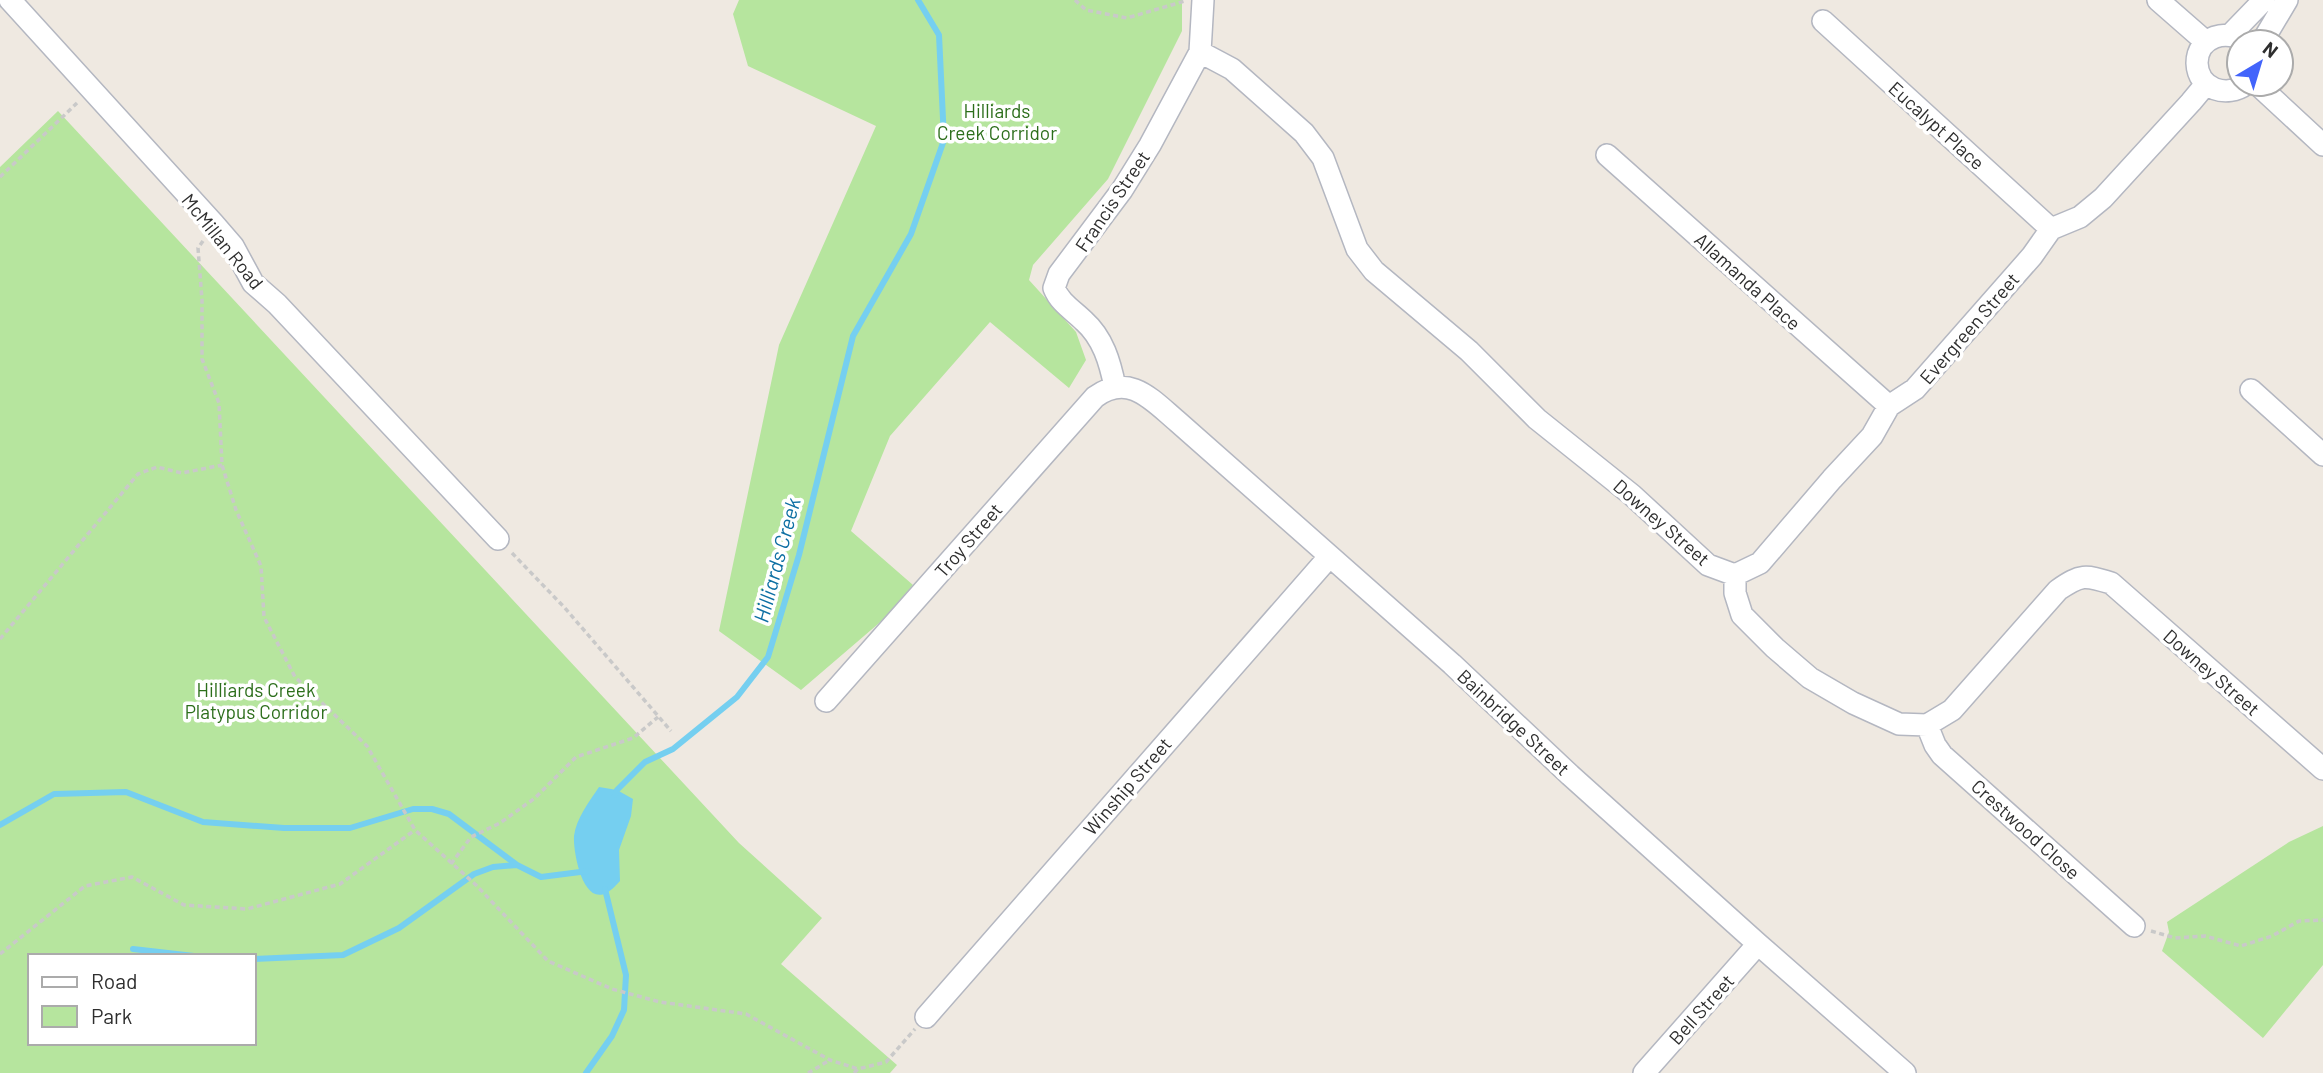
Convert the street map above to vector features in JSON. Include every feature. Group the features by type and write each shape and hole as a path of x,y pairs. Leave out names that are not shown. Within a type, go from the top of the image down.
{"street":[{"name":"McMillan Road","path":"10,0 233,246 253,283 277,304 498,539"},
{"name":"Francis Street","path":"1115,387 1103,345 1087,323 1058,299 1054,288 1059,274 1122,190 1150,145 1200,52 1203,0"},
{"path":"2158,0 2206,42"},
{"path":"2246,28 2264,0"},
{"path":"2270,28 2287,0"},
{"name":"Eucalypt Place","path":"1823,21 2050,229"},
{"path":"2225,35 2221,34 2206,42 2197,64 2206,84 2225,92"},
{"name":"Downey Street","path":"1200,52 1232,69 1304,133 1323,158 1357,249 1374,271 1469,351 1537,419 1632,495 1708,565 1735,575"},
{"path":"2050,229 2080,217 2103,198 2206,84"},
{"path":"2272,98 2323,145"},
{"name":"Allamanda Place","path":"1607,155 1889,406"},
{"name":"Evergreen Street","path":"1735,575 1760,564 1872,436 1889,406 1914,389 2032,256 2050,229"},
{"name":"Bainbridge Street","path":"1115,387 1132,388 1147,396 1452,664 1570,775 1905,1073"},
{"name":"Troy Street","path":"826,701 1082,410 1104,390 1115,387"},
{"path":"2251,390 2323,455"},
{"name":"Winship Street","path":"926,1017 1329,556"},
{"path":"1735,575 1735,593 1742,615 1810,678 1853,703 1899,724 1927,725"},
{"name":"Downey Street","path":"1927,725 1952,710 2058,590 2071,581 2087,576 2111,583 2323,769"},
{"name":"Crestwood Close","path":"1927,725 1942,755 2134,926"},
{"name":"Bell Street","path":"1644,1073 1758,944"}],"path":[{"path":"1075,0 1086,10 1127,19 1188,0"},
{"path":"0,177 91,89"},
{"path":"214,224 198,248 202,300 202,359 219,403 222,464 236,510 261,566 264,617 295,677 367,746 415,830 476,885 548,961 612,989 660,1002 746,1014 830,1060 856,1071 886,1062 926,1017"},
{"path":"0,639 138,474 157,467 182,473 222,464"},
{"path":"498,539 564,607 671,731"},
{"path":"451,864 471,837 500,823 535,798 576,757 633,738 658,717"},
{"path":"0,954 85,886 132,877 184,905 247,909 340,884 415,830"},
{"path":"2134,926 2175,938 2205,936 2241,946 2272,936 2299,921 2323,920"},
{"path":"808,1073 830,1060"}],"green space":[{"name":"Hilliards Creek Corridor","path":"739,0 1182,0 1182,31 1108,179 1033,265 1029,280 1076,332 1086,360 1069,388 990,322 890,436 851,531 913,585 885,618 801,690 719,631 779,345 876,126 748,66 733,14"},
{"name":"Hilliards Creek Platypus Corridor","path":"58,111 739,843 822,918 781,964 897,1065 890,1073 0,1073 0,167"},
{"path":"2323,826 2323,965 2263,1038 2162,951 2169,932 2167,922 2289,842"}],"water":[{"path":"599,787 617,790 633,799 631,816 619,850 620,881 610,891 599,895 586,886 581,876 575,854 574,836 580,817"}],"waterway":[{"name":"Hilliards Creek","path":"615,795 645,762 673,749 737,697 768,657 799,555 853,336 911,234 944,140 939,35 918,0"},
{"path":"0,825 54,794 126,792 203,822 284,828 350,828 413,809 432,809 449,814 517,865"},
{"path":"256,959 343,955 399,928 474,874 493,867 517,865 541,877 588,871"},
{"name":"Hilliards Creek","path":"586,1073 612,1036 624,1010 626,975 605,889"},
{"path":"133,949 177,954"}]}
